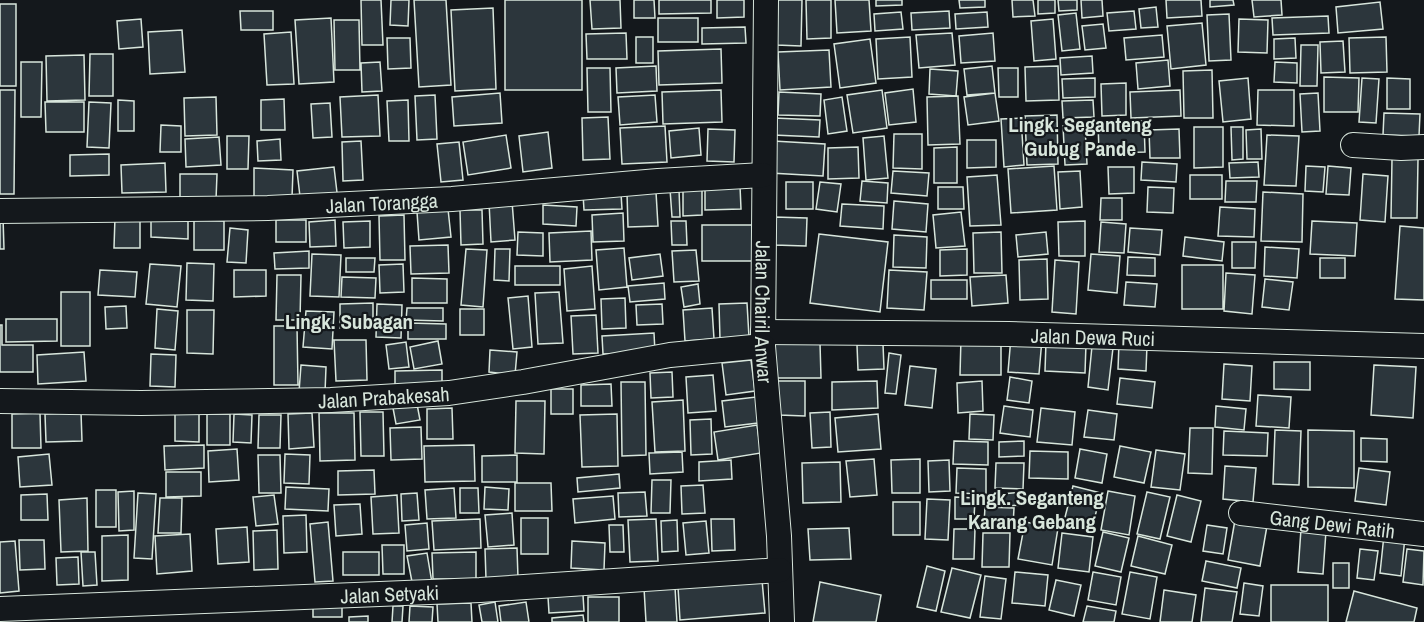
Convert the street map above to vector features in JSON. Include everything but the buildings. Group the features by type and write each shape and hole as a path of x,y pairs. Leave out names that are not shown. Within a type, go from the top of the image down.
{"street":[{"name":"Jalan Chairil Anwar","path":"766,0 763,339 779,536 782,622"},
{"path":"1353,145 1424,147"},
{"name":"Jalan Torangga","path":"0,211 268,208 452,199 658,181 763,175"},
{"name":"Jalan Dewa Ruci","path":"763,339 1009,334 1424,346"},
{"name":"Jalan Prabakesah","path":"0,401 141,403 331,400 449,393 763,339"},
{"name":"Gang Dewi Ratih","path":"1241,513 1424,534"},
{"name":"Jalan Setyaki","path":"0,609 459,591 780,570"}],"district":[{"name":"Lingk. Seganteng Gubug Pande","path":"1080,136"},
{"name":"Lingk. Subagan","path":"349,321"},
{"name":"Lingk. Seganteng Karang Gebang","path":"1032,509"}]}
